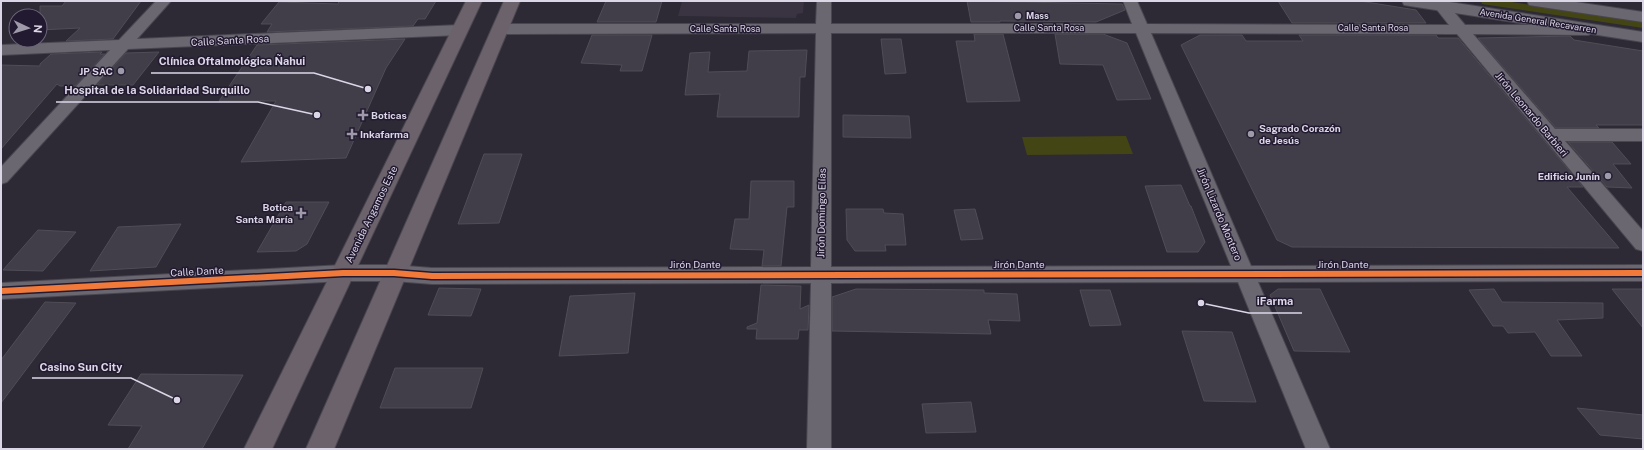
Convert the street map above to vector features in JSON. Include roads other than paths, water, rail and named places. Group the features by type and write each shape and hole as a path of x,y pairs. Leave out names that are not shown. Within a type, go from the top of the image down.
{"main road":[{"name":"Avenida Angamos Este","path":"258,449 474,1"},
{"path":"320,449 394,273 512,1"}],"street":[{"path":"1,178 164,1"},
{"name":"Jirón Domingo Elías","path":"819,449 824,1"},
{"name":"Jirón Lizardo Montero","path":"1130,1 1318,449"},
{"name":"Avenida General Recavarren","path":"1410,1 1440,3 1643,37"},
{"name":"Avenida General Recavarren","path":"1535,1 1643,17"},
{"name":"Jirón Leonardo Barbieri","path":"1440,3 1643,244"},
{"name":"Calle Santa Rosa","path":"500,29 1141,28 1599,30"},
{"name":"Calle Santa Rosa","path":"1,50 460,30"},
{"path":"1550,135 1643,135"},
{"name":"Calle Dante","path":"1,291 343,273 394,273"},
{"name":"Jirón Dante","path":"394,273 432,276 1643,273"}],"place":[{"name":"Mass","path":"1018,16"},
{"name":"JP SAC","path":"121,71"},
{"name":"Clínica Oftalmológica Ñahui","path":"368,89"},
{"name":"Hospital de la Solidaridad Surquillo","path":"317,115"},
{"name":"Boticas","path":"363,115"},
{"name":"Inkafarma","path":"352,134"},
{"name":"Sagrado Corazón de Jesús","path":"1251,134"},
{"name":"Edificio Junín","path":"1608,176"},
{"name":"Botica Santa María","path":"301,213"},
{"name":"iFarma","path":"1201,303"},
{"name":"Casino Sun City","path":"177,400"}]}
